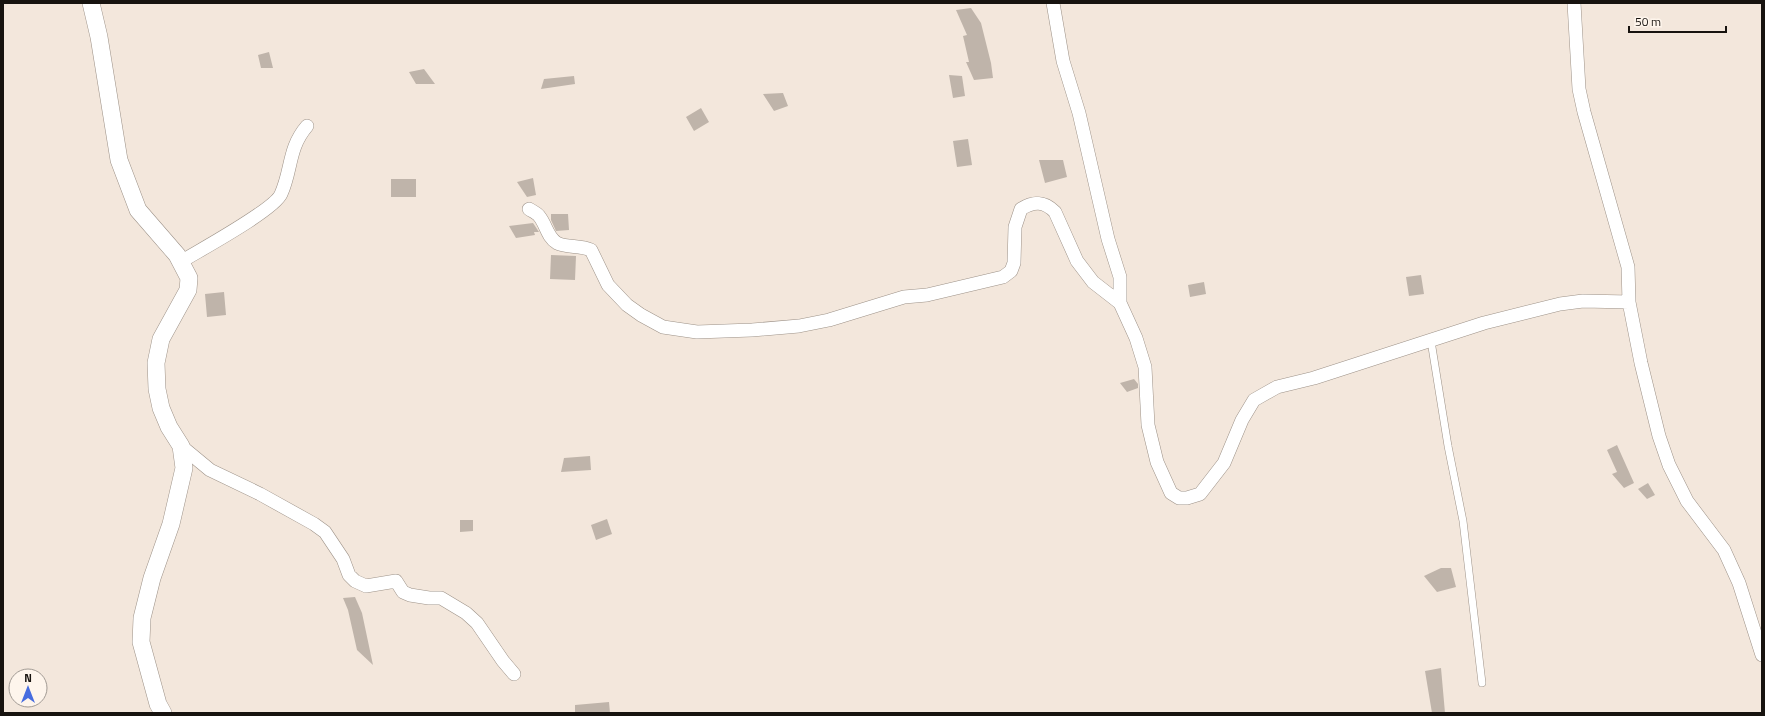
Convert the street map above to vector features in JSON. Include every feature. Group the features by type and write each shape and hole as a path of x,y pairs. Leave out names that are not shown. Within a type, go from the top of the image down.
{"street":[{"path":"91,3 100,37 119,160 138,210 182,261 190,278 188,290 161,339 156,363 157,389 161,408 169,427 181,446 210,470 260,494 314,524 325,532 343,559 349,575 355,582 366,586 396,582 403,592 410,595 441,598 466,613 477,623 503,661 514,674"},
{"path":"1053,3 1063,61 1079,114 1108,239 1120,276 1120,303 1136,338 1145,367 1148,425 1157,462 1171,493 1180,498 1187,498 1200,494 1224,463 1242,420 1254,400 1277,387 1314,378 1484,323 1560,304 1583,301 1629,302"},
{"path":"1574,3 1579,88 1584,112 1628,267 1629,302 1644,378 1659,436 1669,465 1687,501 1724,550 1739,583 1762,655"},
{"path":"182,261 273,205 281,195 292,150 298,136 307,126"},
{"path":"529,209 539,216 550,237 556,242 564,245 584,247 591,250 608,285 627,305 663,328 696,332 752,330 799,326 836,318 904,297 927,295 1003,276 1011,271 1014,263 1015,227 1021,209 1033,203 1042,203 1049,206 1055,212 1077,261 1093,282 1120,303"},
{"path":"163,713 158,704 141,642 142,618 152,578 166,541 181,486 184,468 181,446"}],"lane":[{"path":"1431,341 1448,446 1463,522 1482,683"}],"building":[{"path":"971,8 981,23 991,63 993,78 974,80 966,62 969,62 963,36 967,35 956,10"},
{"path":"269,52 273,68 261,68 258,55"},
{"path":"424,69 435,84 416,84 409,72"},
{"path":"949,75 962,76 965,96 953,98"},
{"path":"574,76 575,84 541,89 544,79"},
{"path":"783,93 788,106 774,111 763,94"},
{"path":"701,108 709,122 694,131 686,117"},
{"path":"968,139 972,165 957,167 953,141"},
{"path":"1039,160 1063,160 1067,177 1045,183"},
{"path":"533,178 536,195 527,197 517,182"},
{"path":"391,179 416,179 416,197 391,197"},
{"path":"551,214 568,214 569,230 556,231 551,220"},
{"path":"533,223 539,232 534,232 535,235 516,238 509,226"},
{"path":"551,255 576,256 575,280 550,279"},
{"path":"1421,275 1424,294 1409,296 1406,277"},
{"path":"1204,282 1206,294 1190,297 1188,285"},
{"path":"224,292 226,315 207,317 205,294"},
{"path":"1134,379 1138,384 1138,388 1127,392 1120,383"},
{"path":"1617,445 1634,483 1624,488 1612,474 1617,472 1607,450"},
{"path":"590,456 591,470 561,472 564,458"},
{"path":"1648,483 1655,495 1647,499 1638,489"},
{"path":"607,519 612,534 596,540 591,525"},
{"path":"460,520 473,520 473,531 460,532"},
{"path":"1441,568 1451,568 1456,587 1437,592 1424,576"},
{"path":"355,597 362,613 373,665 357,650 348,610 343,598"},
{"path":"1441,668 1445,713 1432,713 1425,671"},
{"path":"609,702 610,713 575,713 575,705"}]}
